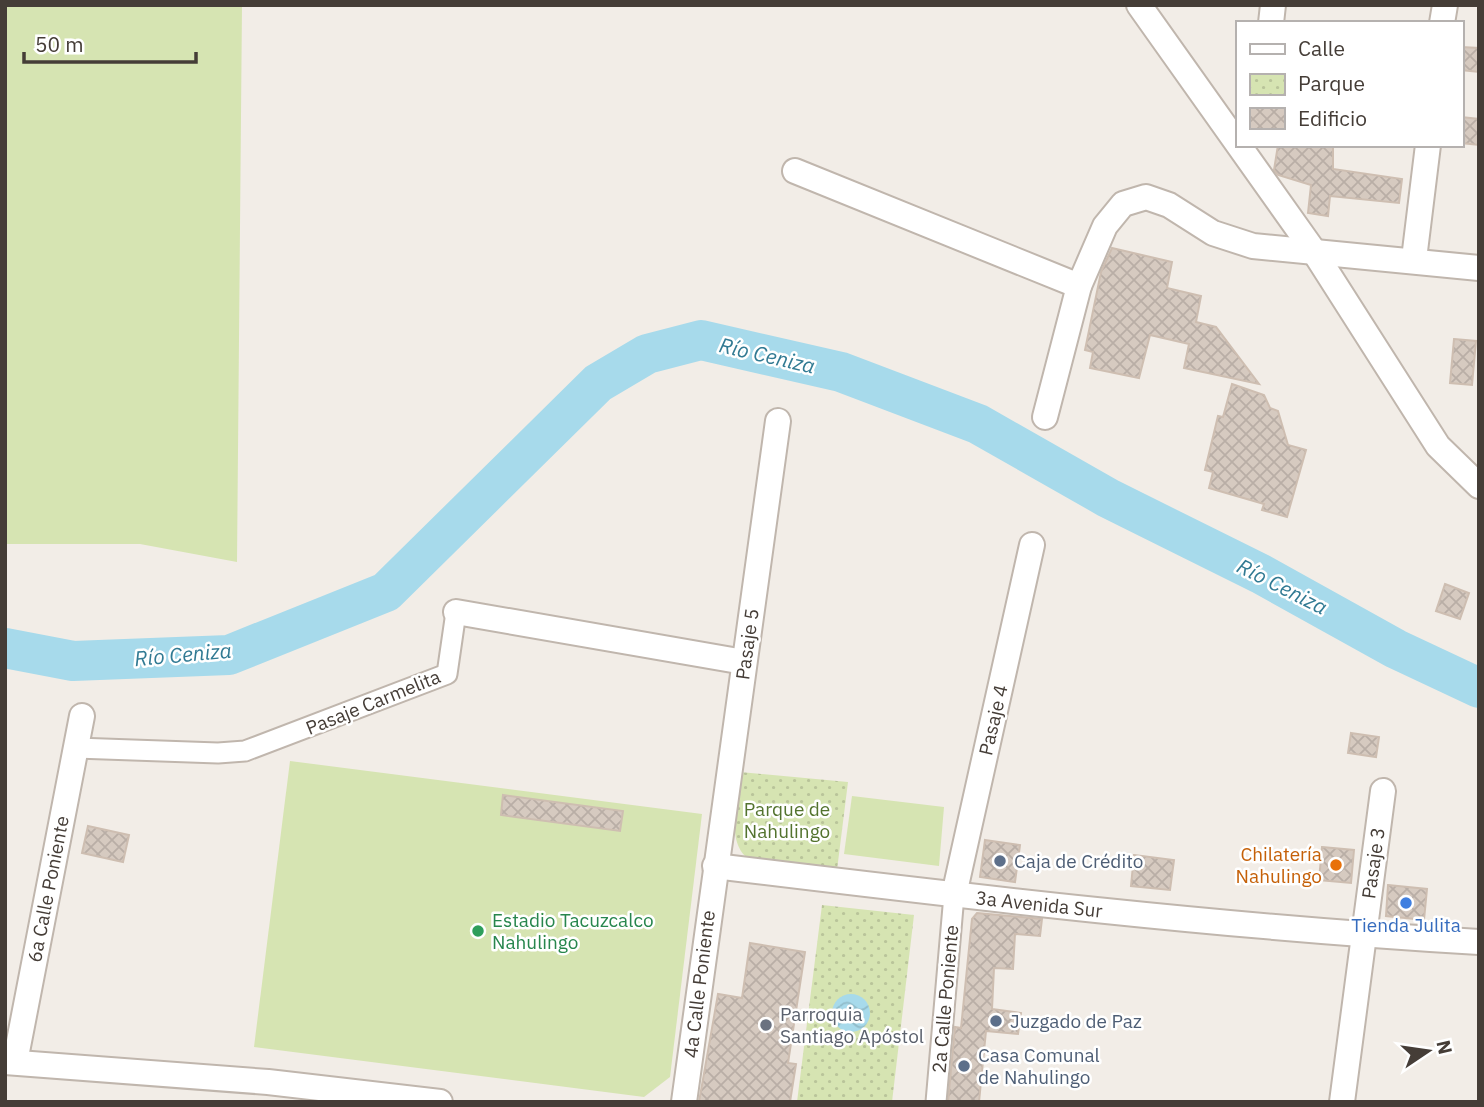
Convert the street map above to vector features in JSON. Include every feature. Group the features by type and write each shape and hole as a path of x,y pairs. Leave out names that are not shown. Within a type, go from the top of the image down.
{"street":[{"path":"1139,5 1236,143"},
{"path":"1239,147 1313,250 1438,446 1479,486"},
{"path":"1414,259 1428,147"},
{"path":"795,171 1079,286"},
{"path":"1045,417 1079,286 1105,226 1123,204 1146,197 1169,205 1230,240 1253,246 1414,259 1479,268"},
{"name":"Pasaje 5","path":"715,866 778,421"},
{"name":"Pasaje 4","path":"954,895 1032,545"},
{"name":"Pasaje Carmelita","path":"76,748 218,753 259,748 447,674 456,612 744,662"},
{"name":"6a Calle Poniente","path":"10,1062 82,716"},
{"name":"Pasaje 3","path":"1342,1102 1383,791"},
{"name":"3a Avenida Sur","path":"715,866 954,895 1364,936 1479,942"},
{"name":"4a Calle Poniente","path":"684,1102 715,866"},
{"name":"2a Calle Poniente","path":"936,1102 954,895"},
{"path":"10,1062 268,1082 440,1102"}],"green space":[{"path":"5,5 242,5 237,562 140,544 5,544"},
{"name":"Estadio Tacuzcalco Nahulingo","path":"290,761 702,814 670,1077 644,1097 254,1047"},
{"name":"Parque de Nahulingo","path":"740,772 848,782 837,870 751,860 743,853 735,833"},
{"path":"852,796 944,807 939,866 844,854"},
{"path":"822,905 914,915 892,1102 797,1102"}],"water":[{"path":"851,994 865,999 870,1013 865,1027 851,1032 837,1027 832,1013 837,999"}],"building":[{"path":"1463,47 1479,48 1479,72 1463,70"},
{"path":"1463,117 1479,119 1479,145 1463,143"},
{"path":"1278,147 1333,147 1333,169 1402,179 1399,203 1330,196 1328,216 1308,213 1311,185 1278,175 1274,170"},
{"path":"1112,248 1172,262 1167,288 1201,296 1196,322 1216,327 1259,384 1184,368 1189,344 1150,335 1139,378 1090,368 1093,352 1085,350 1101,272"},
{"path":"1454,339 1476,341 1472,385 1450,383"},
{"path":"1232,384 1264,395 1270,408 1278,411 1288,445 1306,450 1287,517 1262,510 1264,504 1209,488 1213,472 1205,470 1218,416 1223,417"},
{"path":"1445,584 1469,593 1460,619 1436,611"},
{"path":"1351,733 1379,737 1376,757 1348,753"},
{"path":"503,795 623,811 620,831 501,815"},
{"path":"88,826 129,835 123,862 82,853"},
{"name":"Caja de Crédito","path":"985,840 1020,845 1015,882 980,877"},
{"name":"Chilatería Nahulingo","path":"1322,847 1354,850 1351,883 1319,880"},
{"path":"1134,855 1174,860 1170,890 1131,886"},
{"name":"Tienda Julita","path":"1388,885 1427,889 1424,920 1386,916"},
{"path":"977,913 1042,919 1040,936 1015,934 1013,969 994,968 992,1009 1021,1013 1018,1034 986,1031 979,1102 948,1102 955,1027 961,1028 972,919"},
{"path":"750,943 805,952 788,1063 796,1064 790,1102 699,1102 718,994 742,998"}],"waterway":[{"name":"Río Ceniza","path":"5,648 73,661 229,655 386,592 598,383 647,354 701,340 841,372 978,424 1108,498 1261,574 1396,649 1479,688"}],"place":[{"name":"Caja de Crédito","path":"1000,861"},
{"name":"Chilatería Nahulingo","path":"1336,865"},
{"name":"Tienda Julita","path":"1406,903"},
{"name":"Estadio Tacuzcalco Nahulingo","path":"478,931"},
{"name":"Juzgado de Paz","path":"996,1021"},
{"name":"Parroquia Santiago Apóstol","path":"766,1025"},
{"name":"Casa Comunal de Nahulingo","path":"964,1066"}]}
